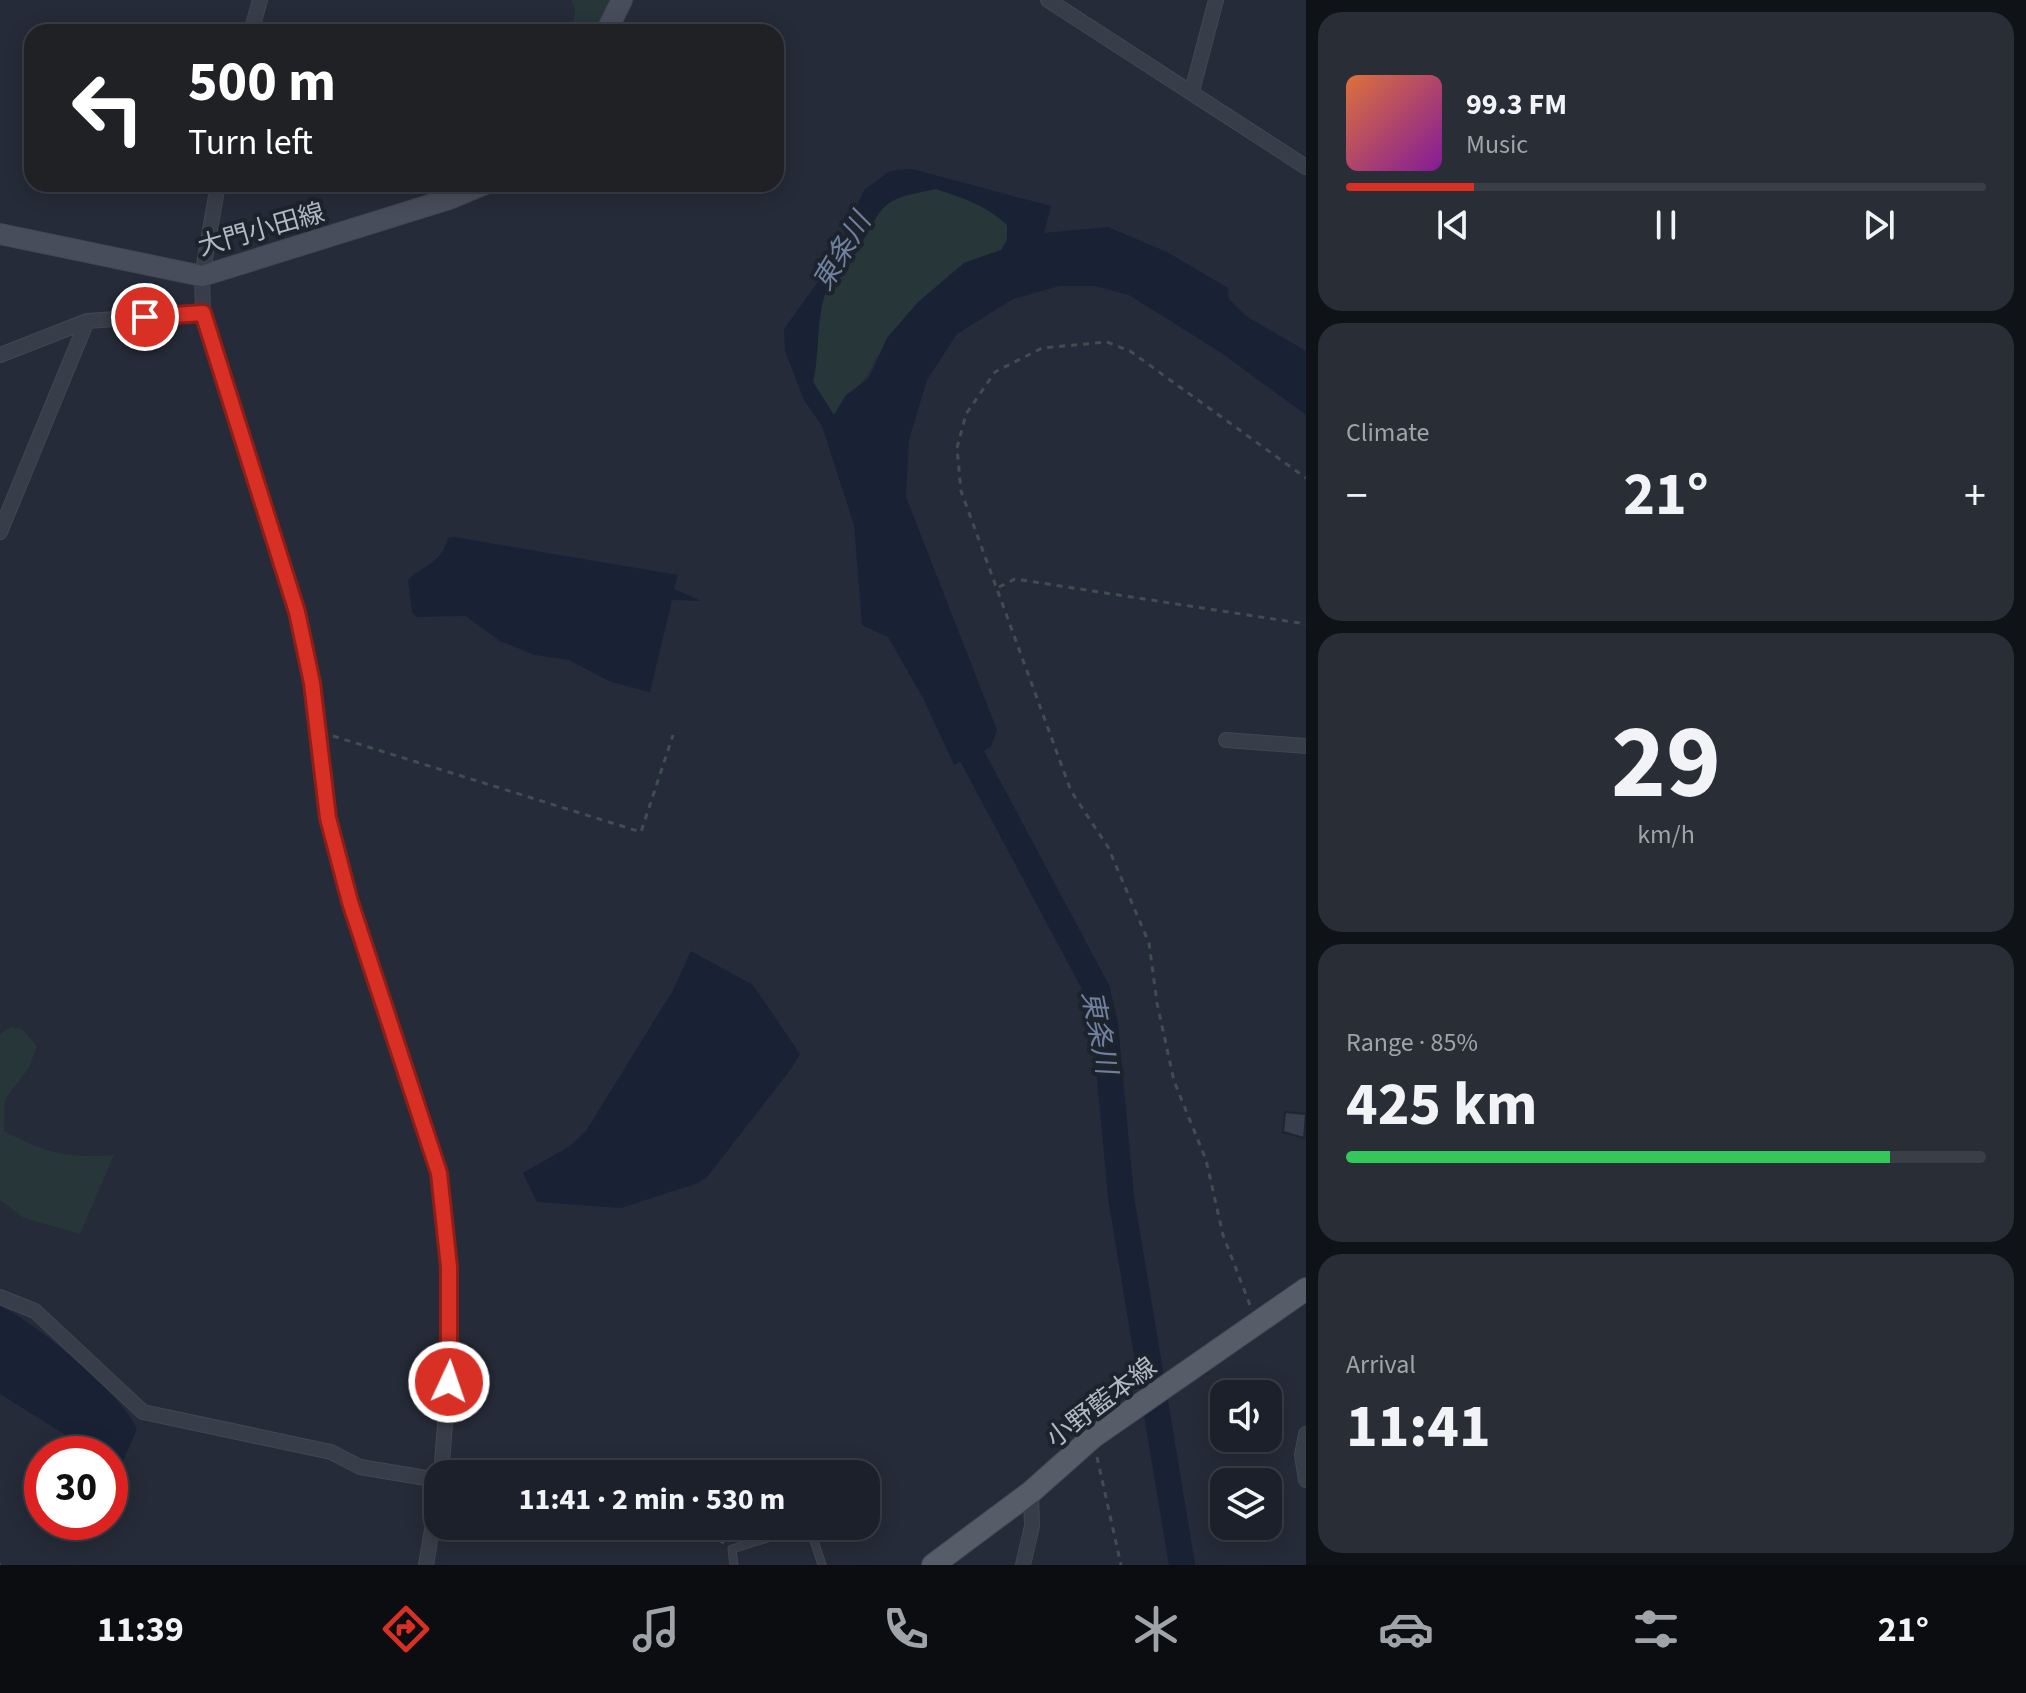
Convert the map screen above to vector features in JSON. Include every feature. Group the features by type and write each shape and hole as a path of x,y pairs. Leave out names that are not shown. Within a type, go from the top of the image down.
{"main road":[{"path":"610,24 622,0"},
{"name":"大門小田線","path":"0,234 202,276 466,192"},
{"name":"小野藍本線","path":"933,1565 1031,1492 1093,1437 1306,1289"}],"street":[{"path":"253,24 260,0"},
{"path":"1048,0 1306,167"},
{"path":"1192,91 1216,0"},
{"path":"217,192 202,276 203,313 297,612 312,683 328,818 350,902 439,1173 449,1267 451,1352 442,1460"},
{"path":"0,355 87,321 203,313"},
{"path":"0,532 87,321"},
{"path":"1226,740 1306,746"},
{"path":"0,1297 35,1311 143,1412 331,1452 360,1467 424,1478"},
{"path":"1306,1434 1302,1455 1306,1480"},
{"path":"1023,1565 1032,1526 1031,1492"},
{"path":"426,1565 430,1540"}],"lane":[{"path":"734,1565 732,1549 761,1540"},
{"path":"812,1540 822,1565"}],"path":[{"path":"1258,1323 1223,1235 1206,1160 1174,1081 1157,1003 1149,943 1108,847 1071,791 961,491 957,448 966,414 995,372 1042,348 1107,342 1130,351 1306,478"},
{"path":"998,588 1015,579 1306,624"},
{"path":"316,731 641,832 673,735"},
{"path":"1093,1437 1121,1565"},
{"path":"717,1540 732,1549"}],"shaded area":[{"path":"571,0 612,0 601,24 573,24 575,10"},
{"path":"936,189 991,212 1007,225 1008,240 1001,250 964,263 875,359 862,383 834,415 813,382 822,305 831,280 856,252 880,211 904,196"},
{"path":"11,1027 22,1029 37,1046 29,1068 5,1099 4,1131 31,1144 69,1155 114,1155 80,1234 24,1218 0,1200 0,1034"}],"water":[{"path":"912,169 1051,206 1044,233 1108,227 1167,252 1228,288 1229,299 1246,316 1306,351 1306,415 1223,354 1129,295 1095,286 1059,286 1013,299 957,334 927,380 909,440 906,497 997,730 991,747 954,765 923,698 888,637 862,625 854,525 822,426 804,400 785,351 784,329 832,262 864,190 890,171","holes":["936,189 991,212 1007,225 1007,240 1001,250 964,263 918,302 887,338 869,378 846,395 834,415 813,382 822,305 831,280 856,252 887,205 904,196"]},
{"path":"448,538 678,575 674,589 701,601 672,600 650,692 611,682 569,660 535,655 500,641 466,616 417,617 412,612 408,580 436,559"},
{"path":"691,951 753,985 800,1054 791,1069 707,1177 698,1183 621,1208 537,1202 523,1173 570,1146 586,1131 673,990"},
{"path":"0,1306 34,1327 97,1379 129,1415 137,1429 128,1450 128,1436 67,1436 0,1394"}],"building":[{"path":"1285,1112 1306,1114 1304,1138 1283,1132"}],"waterway":[{"name":"東条川","path":"955,724 1097,990 1105,1024 1121,1197 1182,1565"}],"route":[{"path":"145,317 203,313 297,612 312,683 328,818 350,902 439,1173 449,1267 449,1382"}]}
